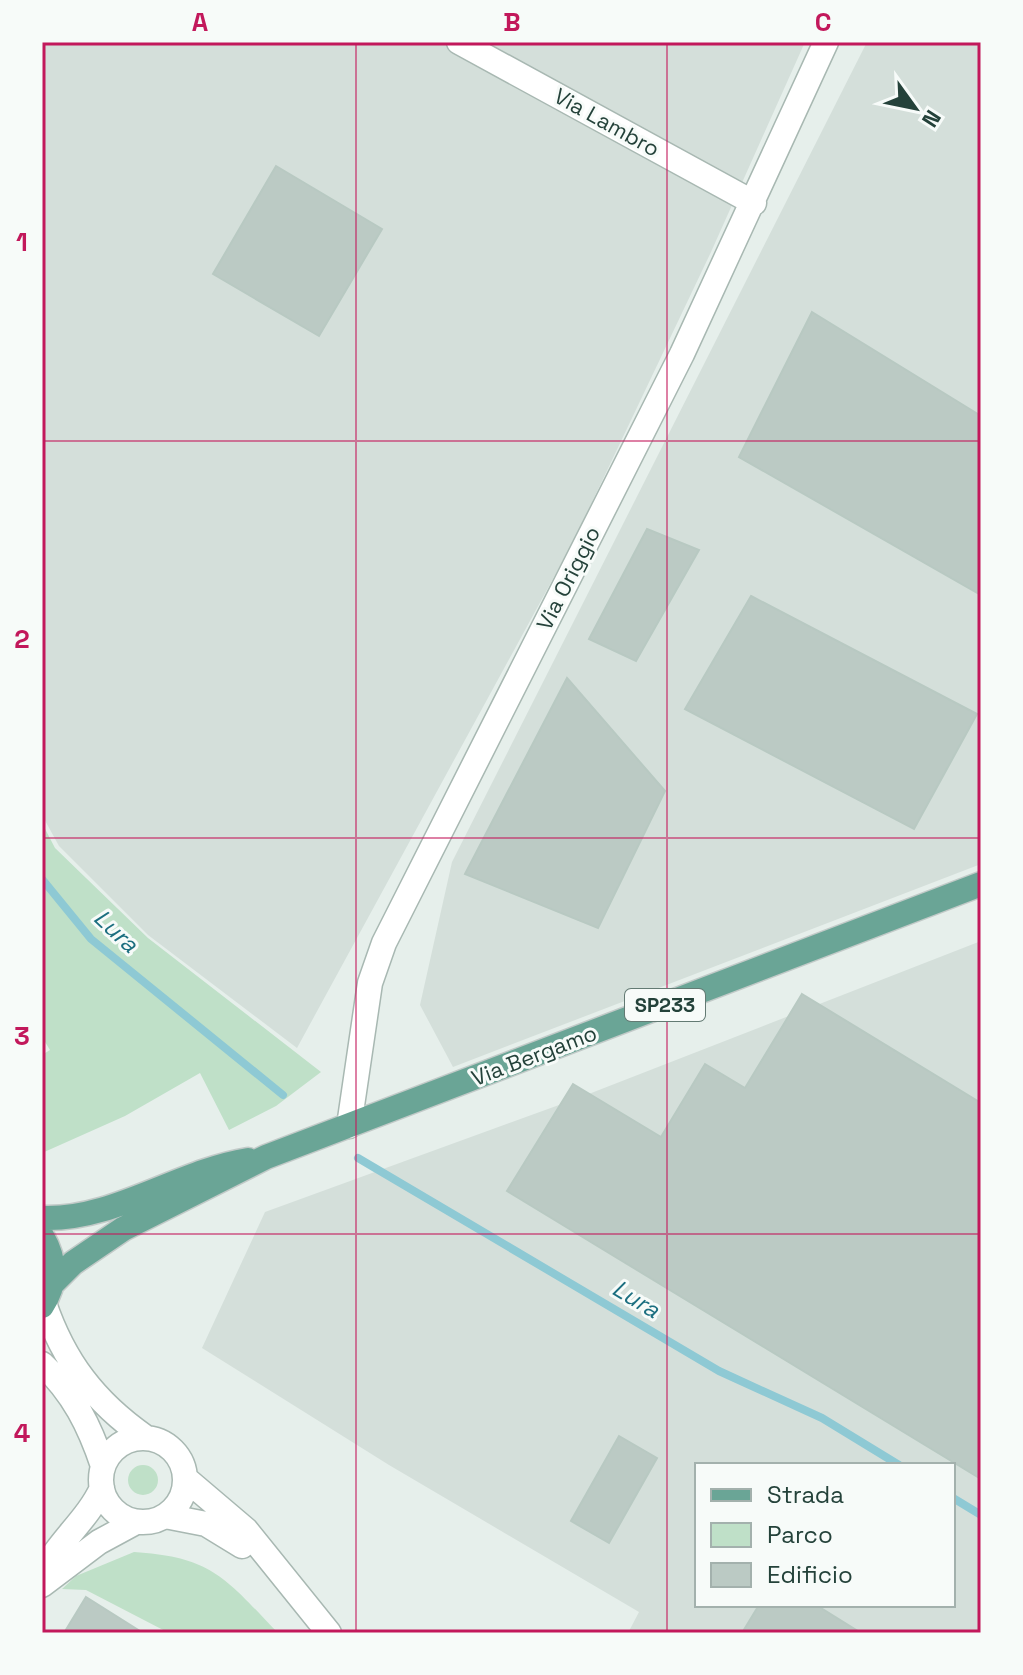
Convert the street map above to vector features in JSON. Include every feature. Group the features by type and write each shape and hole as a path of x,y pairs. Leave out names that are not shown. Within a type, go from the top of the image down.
{"main road":[{"name":"Via Bergamo","path":"46,1298 73,1263 123,1229 266,1157 981,884"},
{"name":"Via Bergamo","path":"42,1218 103,1209 215,1165 266,1157"},
{"path":"42,1236 50,1252 46,1298"}],"street":[{"name":"Via Lambro","path":"459,42 754,203"},
{"name":"Via Origgio","path":"349,1126 370,983 384,943 754,203 826,42"},
{"path":"46,1298 55,1336 92,1394 145,1437 169,1446 178,1455 186,1479 246,1530 329,1633"},
{"path":"42,1364 75,1402 92,1433 102,1477 118,1514 136,1522"},
{"path":"42,1575 57,1548 95,1502 102,1477 120,1445 145,1437"},
{"path":"165,1516 180,1501 186,1479"},
{"path":"42,1585 99,1542 136,1522 165,1516 206,1524 271,1564"}],"shaded area":[{"path":"42,42 805,42 711,252 573,542 297,1048 148,935 59,846 42,815"},
{"path":"867,42 981,42 981,864 453,1067 420,1005 452,862"},
{"path":"981,941 981,1633 628,1633 639,1612 389,1465 202,1348 265,1212 581,1097"}],"green space":[{"path":"42,823 55,848 148,938 321,1072 276,1106 229,1130 200,1073 125,1116 42,1153 42,1055 50,1050 42,1037"},
{"path":"143,1465 154,1469 158,1480 154,1491 143,1495 132,1491 128,1480 132,1469"},
{"path":"134,1552 183,1559 216,1574 245,1598 278,1633 169,1633 86,1590 62,1589 76,1576"}],"building":[{"path":"276,166 382,229 319,336 213,274"},
{"path":"812,312 981,416 981,595 739,457"},
{"path":"647,529 699,550 636,661 589,639"},
{"path":"751,596 977,714 914,829 685,709"},
{"path":"567,678 665,791 598,928 465,874"},
{"path":"802,994 981,1103 981,1479 507,1191 573,1084 661,1137 705,1064 745,1088"},
{"path":"619,1436 657,1458 609,1543 571,1521"},
{"path":"86,1597 143,1633 64,1633"},
{"path":"758,1607 819,1607 861,1633 742,1633"}],"waterway":[{"name":"Lura","path":"42,879 91,939 283,1095"},
{"name":"Lura","path":"358,1158 719,1371 822,1418 896,1463"},
{"name":"Lura","path":"955,1499 981,1515"}]}
